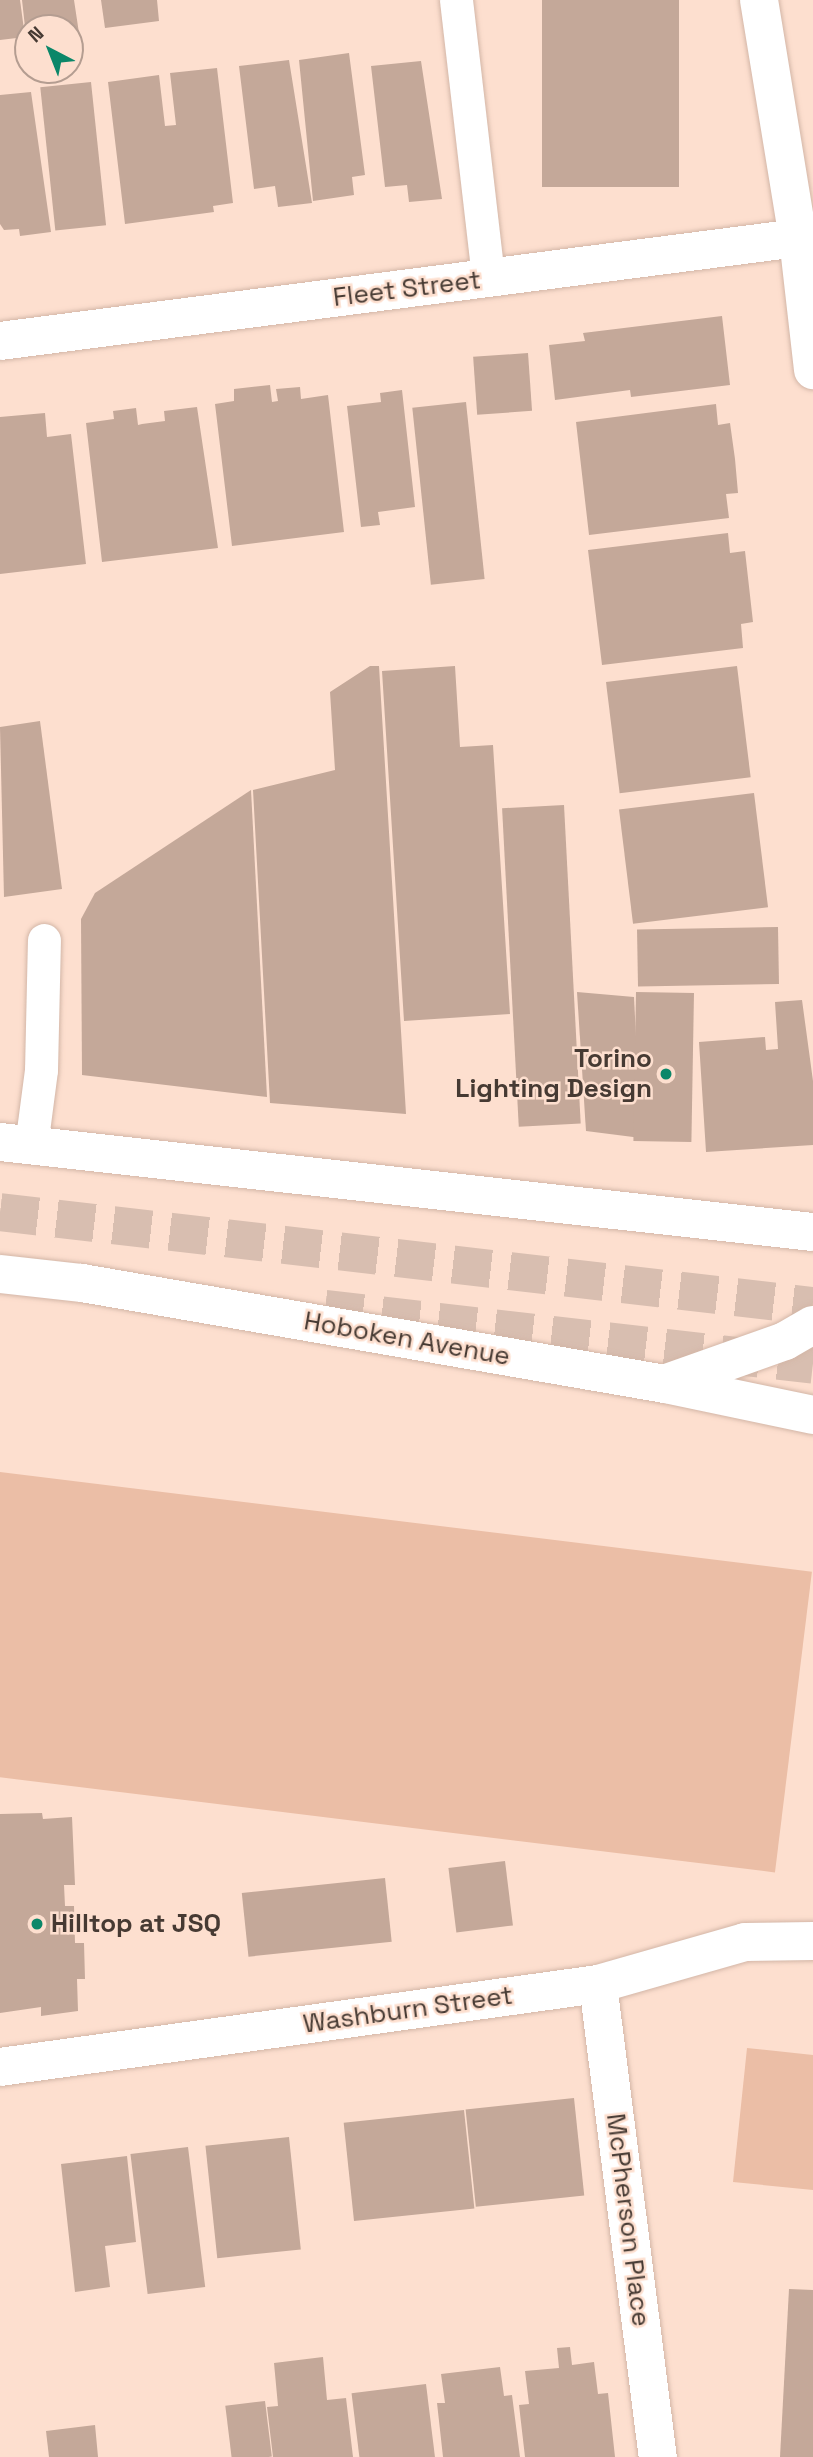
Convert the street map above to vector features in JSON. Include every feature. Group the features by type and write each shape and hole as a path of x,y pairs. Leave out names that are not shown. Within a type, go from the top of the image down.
{"street":[{"path":"758,0 805,237 813,370"},
{"name":"Fleet Street","path":"0,341 805,237"},
{"path":"16,1144 813,1232"},
{"name":"Hoboken Avenue","path":"0,1274 82,1283 665,1384 813,1415"},
{"path":"665,1384 785,1341 813,1325"},
{"name":"Washburn Street","path":"0,2067 598,1984 745,1942 813,1941"},
{"name":"McPherson Place","path":"598,1984 658,2457"}],"lane":[{"path":"457,0 488,278"},
{"path":"16,1144 41,1070 44,940"}],"shaded area":[{"path":"0,1472 812,1572 775,1872 0,1777"},
{"path":"747,2048 813,2055 813,2190 733,2182"}],"building":[{"path":"0,0 20,0 22,14 14,14 14,38 0,40"},
{"path":"22,0 74,0 76,14 24,14"},
{"path":"101,0 157,0 159,21 105,28"},
{"path":"542,0 679,0 679,187 542,187"},
{"path":"349,53 365,175 352,177 354,195 313,201 299,60"},
{"path":"289,60 312,203 278,207 275,186 254,189 239,66"},
{"path":"421,61 442,199 409,202 407,185 385,187 371,66"},
{"path":"217,68 233,203 213,206 214,212 125,224 108,82 159,75 165,126 176,125 170,73"},
{"path":"91,82 106,225 55,231 40,87"},
{"path":"31,92 51,232 20,236 19,229 4,230 0,224 0,95"},
{"path":"722,316 730,385 631,397 630,390 555,400 549,345 585,341 583,333"},
{"path":"528,353 532,411 477,415 473,357"},
{"path":"270,385 272,402 278,401 276,389 300,387 301,399 328,395 344,532 232,546 215,404 234,401 234,389"},
{"path":"402,390 415,507 378,512 380,525 361,527 347,406 381,402 380,393"},
{"path":"466,402 485,579 431,585 412,408"},
{"path":"716,404 718,425 730,423 735,459 738,493 726,494 729,518 589,535 576,422"},
{"path":"197,407 218,548 102,562 86,423 114,419 113,411 136,408 138,425 165,421 164,411"},
{"path":"45,413 47,437 71,434 86,564 0,574 0,417"},
{"path":"728,533 730,553 745,551 753,622 741,624 743,648 602,665 588,550"},
{"path":"370,666 379,666 406,1114 270,1103 253,790 335,770 330,692"},
{"path":"455,666 460,747 493,745 510,1014 404,1021 382,671"},
{"path":"737,666 751,777 620,793 606,682"},
{"path":"40,721 62,889 4,897 0,727"},
{"path":"251,790 267,1097 82,1075 81,919 95,893"},
{"path":"754,793 768,907 633,924 619,810"},
{"path":"564,805 581,1124 519,1127 502,808"},
{"path":"778,927 779,984 638,986 637,929"},
{"path":"577,992 634,997 641,1138 586,1131"},
{"path":"636,992 694,993 691,1142 633,1141"},
{"path":"802,1000 813,1081 813,1145 706,1152 699,1042 765,1037 766,1050 778,1049 775,1002"},
{"name":"Hilltop at JSQ","path":"42,1813 43,1819 72,1817 75,1885 64,1885 65,1906 74,1906 75,1943 84,1943 85,1979 77,1979 78,2011 41,2016 41,2007 0,2013 0,1814"},
{"path":"505,1861 513,1926 456,1932 448,1868"},
{"path":"385,1878 392,1942 248,1957 242,1893"},
{"path":"574,2098 584,2195 476,2207 466,2109"},
{"path":"464,2110 474,2208 354,2221 344,2123"},
{"path":"289,2137 301,2249 217,2258 205,2146"},
{"path":"188,2147 205,2287 148,2294 130,2154"},
{"path":"127,2156 136,2242 105,2246 110,2287 75,2292 61,2164"},
{"path":"789,2289 813,2290 813,2457 780,2457"},
{"path":"570,2347 572,2365 594,2362 598,2394 608,2393 615,2457 525,2457 519,2405 529,2404 525,2371 559,2368 557,2348"},
{"path":"323,2357 327,2400 346,2398 353,2457 273,2457 267,2407 278,2406 274,2363"},
{"path":"500,2367 504,2396 512,2395 520,2457 443,2457 437,2403 445,2403 441,2374"},
{"path":"426,2384 435,2457 359,2457 352,2393"},
{"path":"265,2401 272,2457 232,2457 225,2406"},
{"path":"95,2425 98,2457 49,2457 46,2431"}],"tunnel":[{"path":"0,1212 813,1306"},
{"path":"325,1309 813,1365"}],"place":[{"name":"Torino Lighting Design","path":"666,1074"},
{"name":"Hilltop at JSQ","path":"37,1924"}]}
